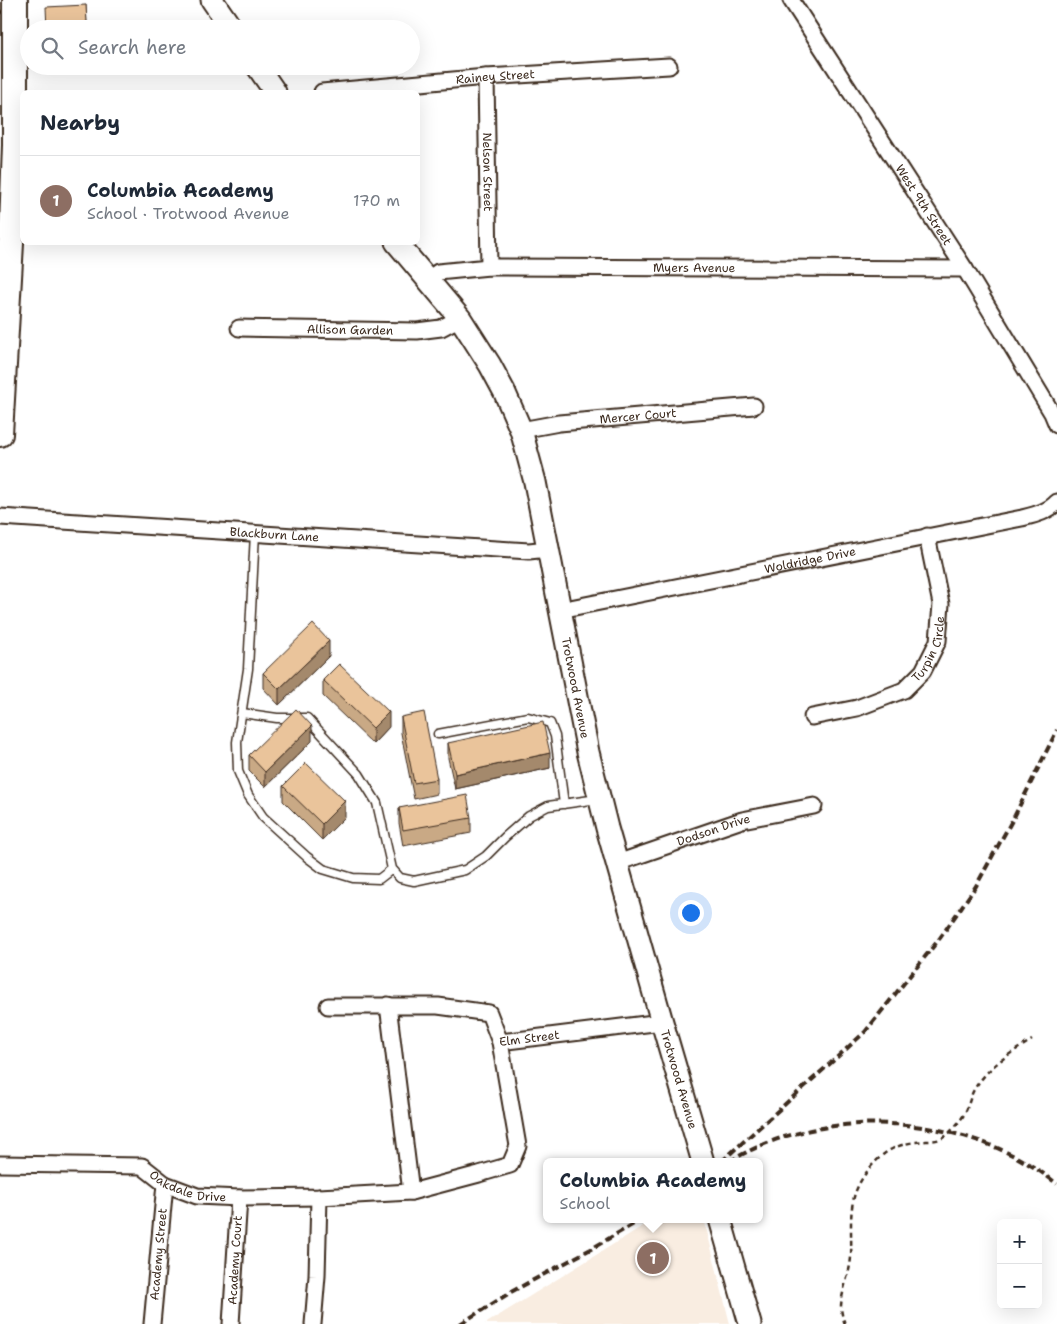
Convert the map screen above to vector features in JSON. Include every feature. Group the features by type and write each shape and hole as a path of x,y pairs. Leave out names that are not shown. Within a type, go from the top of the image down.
{"main road":[{"path":"0,434 6,226 16,145 15,0"},
{"path":"212,0 226,20"},
{"path":"263,75 274,90"},
{"name":"Trotwood Avenue","path":"398,245 460,318 490,365 521,430 535,482 588,752 617,863 702,1158"},
{"path":"722,1224 750,1324"}],"street":[{"name":"West 9th Street","path":"791,0 965,269 1055,416"},
{"name":"Rainey Street","path":"344,90 486,77 669,66"},
{"name":"Nelson Street","path":"486,77 489,268"},
{"name":"Myers Avenue","path":"427,280 438,272 489,268 965,269"},
{"name":"Allison Garden","path":"239,328 417,331 441,328 460,318"},
{"name":"Mercer Court","path":"521,430 559,423 754,406"},
{"name":"Woldridge Drive","path":"560,610 1022,518 1041,513 1057,502"},
{"name":"Blackburn Lane","path":"0,516 529,551 548,549"},
{"name":"Turpin Circle","path":"812,717 857,708 904,690 923,671 938,641 941,604 927,536"},
{"name":"Dodson Drive","path":"617,863 742,820 814,806"},
{"path":"388,1005 411,1192"},
{"name":"Elm Street","path":"328,1006 438,1006 489,1013 500,1042 662,1022"},
{"name":"Oakdale Drive","path":"0,1164 142,1166 165,1184 197,1196 239,1198 319,1197 411,1192 510,1165 518,1146 500,1042"},
{"name":"Academy Street","path":"152,1324 165,1184"},
{"path":"313,1324 317,1276 319,1197"},
{"name":"Academy Court","path":"231,1324 239,1198"}],"lane":[{"path":"255,533 248,669 237,742 238,771 248,795 263,817 323,869 353,878 379,879 392,869"},
{"path":"242,713 277,718 307,718 359,774 377,803 392,869 400,878 414,881 465,870 486,856 529,816 548,806 600,799"},
{"path":"438,734 528,717 550,722 555,736 564,804"}],"path":[{"path":"845,1324 841,1308 851,1259 854,1197 859,1184 885,1153 900,1146 916,1142 940,1140 950,1133 964,1113 974,1090 987,1072 1004,1057 1032,1040"}],"shaded area":[{"path":"648,1223 705,1223 730,1324 485,1324"}],"building":[{"path":"86,5 87,20 47,20 46,7"},
{"path":"313,624 329,641 279,689 263,673"},
{"path":"339,664 389,712 373,728 323,680"},
{"path":"296,709 312,726 265,772 249,755"},
{"path":"424,712 437,779 414,783 401,717"},
{"path":"543,722 550,753 455,774 448,743"},
{"path":"306,763 345,801 322,824 283,786"},
{"path":"467,795 471,818 403,830 399,808"}],"railway":[{"path":"725,1158 865,1032 940,938 976,886 1015,815 1057,730"},
{"path":"737,1158 767,1143 808,1131 852,1124 896,1124 940,1130 983,1142 1022,1160 1057,1184"},
{"path":"460,1324 511,1292 635,1223"}],"place":[{"name":"Columbia Academy","path":"653,1258"}]}
